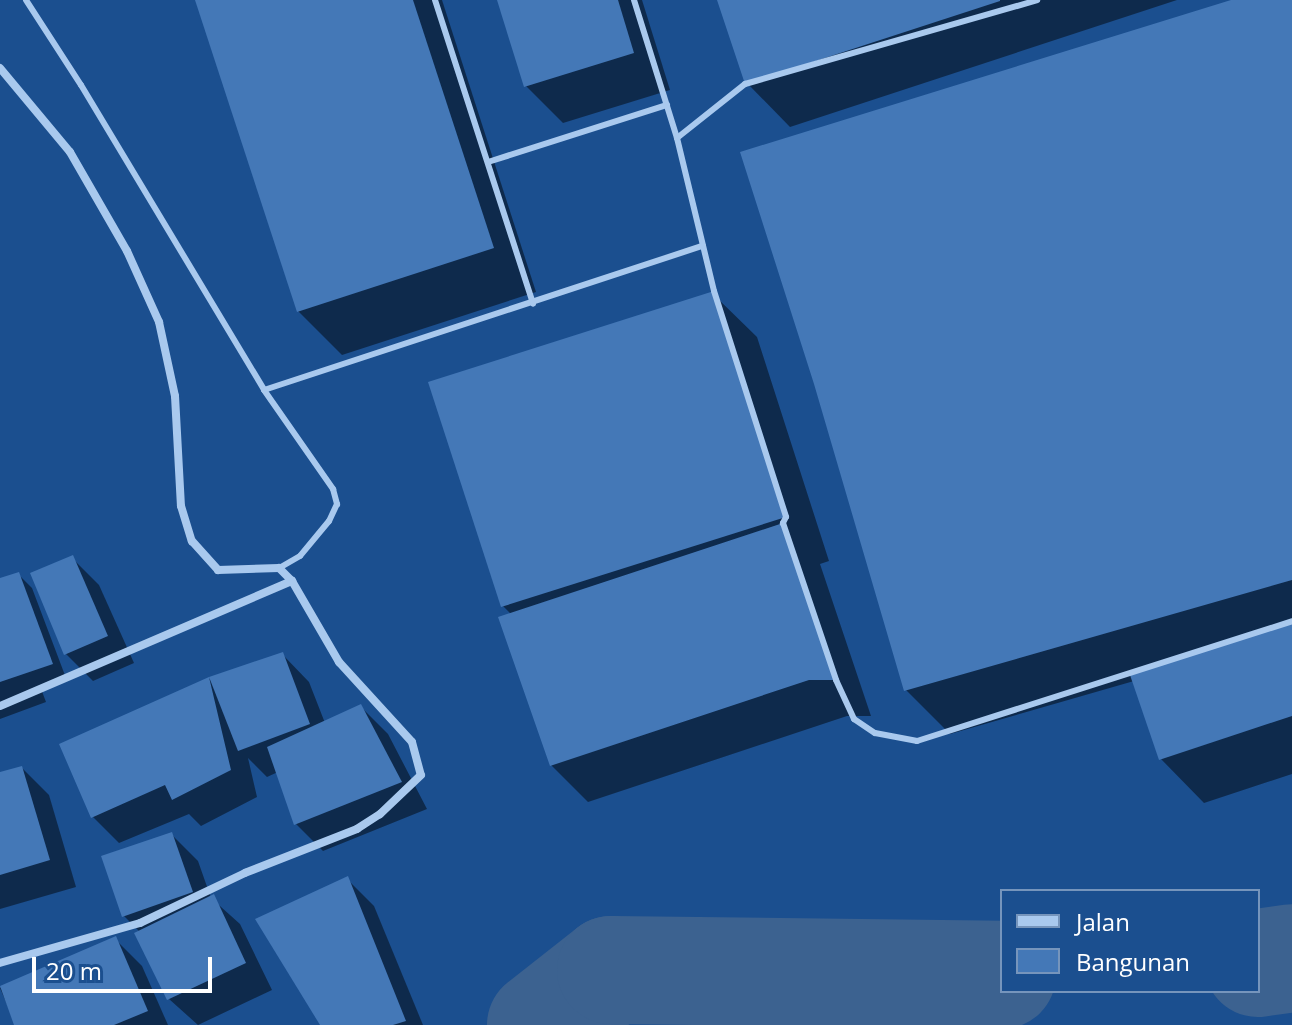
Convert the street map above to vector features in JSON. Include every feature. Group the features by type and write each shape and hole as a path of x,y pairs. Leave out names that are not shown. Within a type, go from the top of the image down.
{"street":[{"path":"0,68 70,152 127,251 159,322 175,396 181,506 192,541 218,570 279,568 292,581 339,662 412,742 421,775 380,814 357,829 245,873 140,923 0,963"},
{"path":"0,706 292,581"}],"lane":[{"path":"26,0 113,136 264,390 333,489 337,504 329,521 300,556 279,568"},
{"path":"435,0 533,304"},
{"path":"634,0 677,138 703,246 786,517 783,523 836,680 854,719 875,733 917,741 1292,621"},
{"path":"677,138 745,84 1037,0"},
{"path":"488,162 667,105"},
{"path":"264,390 703,246"}],"building":[{"path":"195,0 413,0 494,248 297,312"},
{"path":"497,0 618,0 634,53 524,87"},
{"path":"717,0 1000,0 1000,1 745,84"},
{"path":"1231,0 1292,0 1292,580 904,691 814,384 740,152"},
{"path":"714,291 786,517 501,607 428,382"},
{"path":"783,523 836,680 809,680 550,766 498,617"},
{"path":"73,555 108,636 64,655 30,573"},
{"path":"19,572 53,664 0,682 0,578"},
{"path":"1292,621 1292,716 1159,760 1130,675"},
{"path":"283,652 310,724 238,751 209,677"},
{"path":"209,677 231,770 172,800 165,785 91,818 59,744"},
{"path":"361,704 402,782 294,825 267,747"},
{"path":"22,766 50,860 0,875 0,772"},
{"path":"172,832 193,892 122,917 101,856"},
{"path":"348,876 406,1021 393,1025 320,1025 255,919"},
{"path":"214,894 246,963 167,1000 134,933"},
{"path":"116,936 148,1011 114,1025 14,1025 0,986"}],"waterway":[{"path":"1260,963 1292,958"},
{"path":"541,1025 611,970 1000,975"}]}
